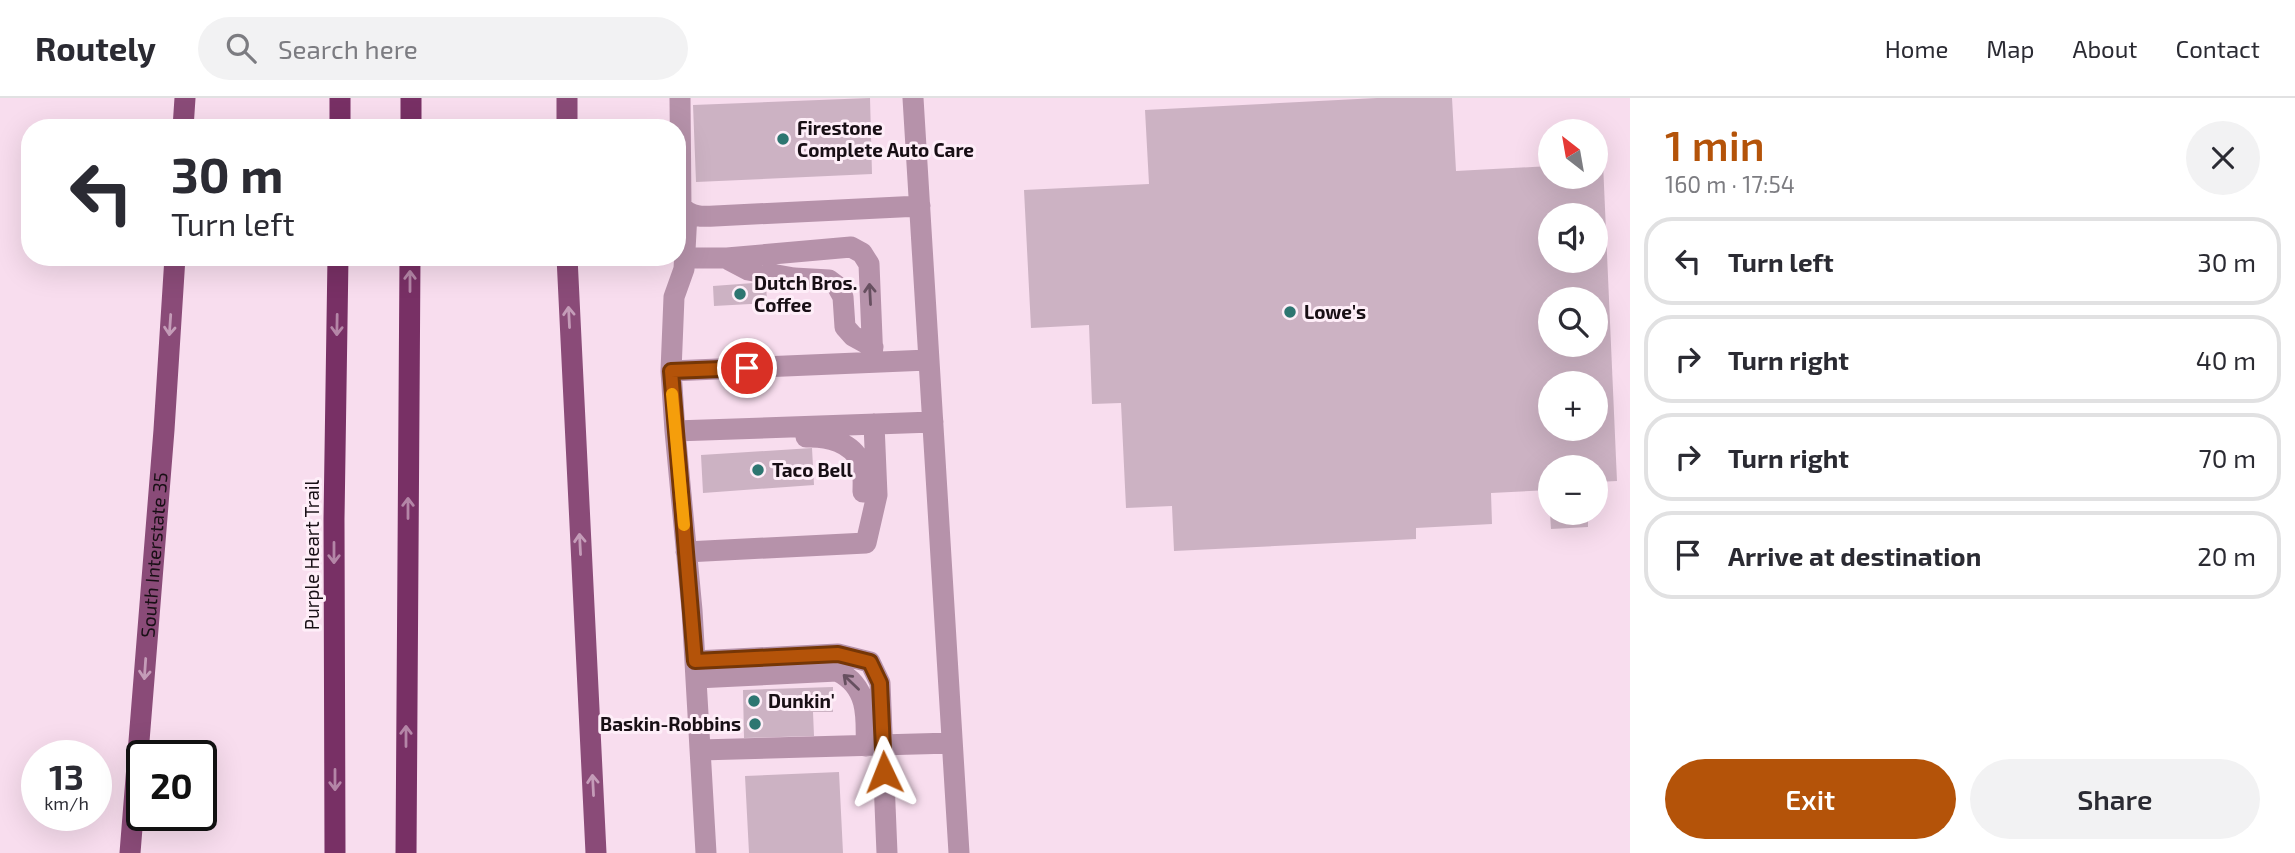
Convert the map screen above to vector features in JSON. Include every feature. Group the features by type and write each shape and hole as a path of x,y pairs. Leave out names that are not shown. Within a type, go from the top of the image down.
{"highway":[{"path":"340,98 340,119"},
{"path":"411,98 411,119"},
{"name":"Purple Heart Trail","path":"335,853 334,519 338,266"},
{"path":"406,853 410,266"}],"main road":[{"path":"184,119 185,98"},
{"path":"567,98 567,119"},
{"name":"South Interstate 35","path":"130,853 174,266"},
{"path":"567,266 596,853"}],"lane":[{"path":"680,98 680,119"},
{"path":"913,98 959,853"},
{"path":"686,236 687,213 696,217 920,206"},
{"path":"686,258 727,258 851,247 862,253 869,264 873,355"},
{"path":"727,258 748,270 829,281 837,286 843,296 845,327 873,355"},
{"path":"684,266 674,297 671,371 696,669 706,853"},
{"path":"671,371 873,355 928,360"},
{"path":"676,438 933,422"},
{"path":"866,543 877,495 874,424"},
{"path":"676,438 821,436 852,449 862,464 866,543"},
{"path":"686,552 866,543"},
{"path":"696,669 837,671 858,686 864,699 867,723 874,745 887,853"},
{"path":"700,750 951,743"}],"building":[{"name":"Firestone Complete Auto Care","path":"870,98 872,174 696,182 693,105"},
{"name":"Lowe's","path":"1377,98 1452,98 1456,171 1538,167 1538,189 1604,189 1605,203 1538,203 1538,273 1608,273 1617,481 1608,481 1608,455 1538,455 1538,491 1491,493 1492,524 1416,528 1416,539 1174,551 1172,506 1126,508 1121,403 1092,404 1089,325 1031,328 1024,190 1149,184 1145,110"},
{"name":"Dutch Bros. Coffee","path":"766,282 767,303 714,306 713,286"},
{"name":"Taco Bell","path":"812,448 814,485 703,493 701,455"},
{"path":"1551,525 1588,525 1588,527 1551,529"},
{"path":"833,687 833,712 813,712 814,736 744,738 743,690"},
{"path":"839,772 843,853 749,853 745,776"}],"slow traffic":[{"path":"672,394 684,525"}],"place":[{"name":"Firestone Complete Auto Care","path":"783,139"},
{"name":"Dutch Bros. Coffee","path":"740,294"},
{"name":"Lowe's","path":"1290,312"},
{"name":"Taco Bell","path":"758,470"},
{"name":"Dunkin'","path":"754,701"},
{"name":"Baskin-Robbins","path":"755,724"}],"route":[{"path":"747,368 671,371 695,661 838,654 870,662 880,683 884,772"}]}
